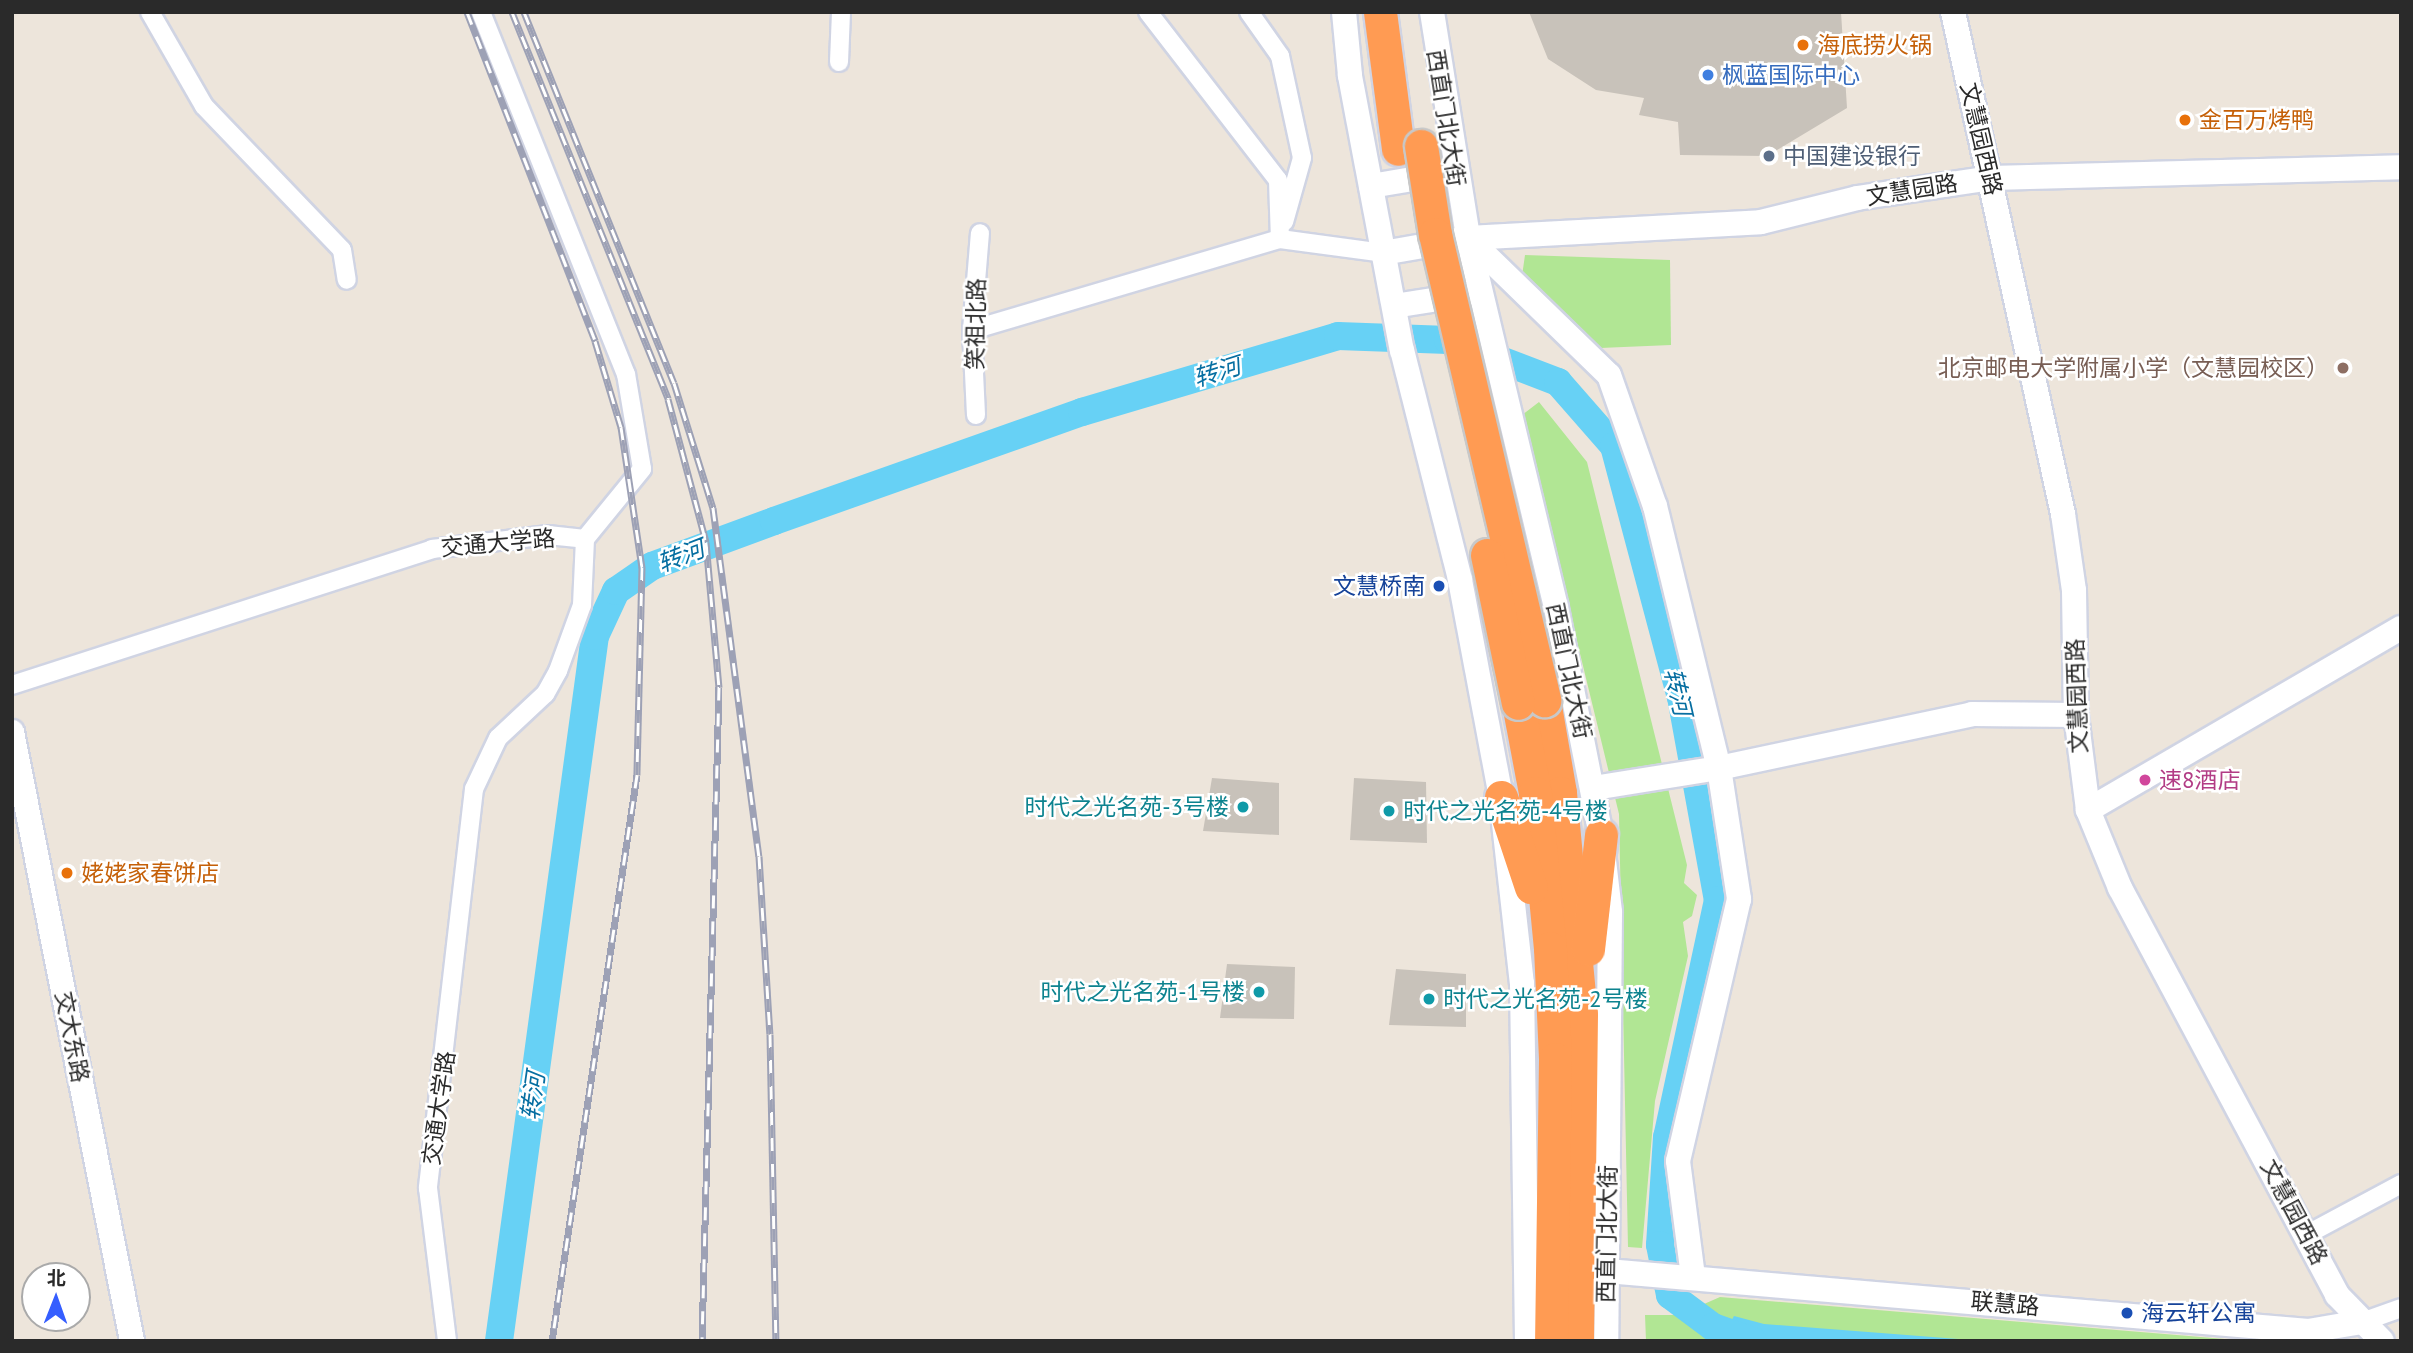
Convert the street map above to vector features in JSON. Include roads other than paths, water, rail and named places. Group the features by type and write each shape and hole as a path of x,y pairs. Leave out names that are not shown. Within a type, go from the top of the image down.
{"highway":[{"name":"西直门北大街","path":"1380,12 1409,148 1435,234 1531,701 1560,793 1581,1014 1577,1341"},
{"name":"西直门北大街","path":"1402,12 1409,148"},
{"name":"西直门北大街","path":"1531,701 1535,793 1550,948 1555,1059 1551,1341"},
{"path":"1502,797 1550,948"},
{"path":"1581,1014 1601,835"}],"street":[{"path":"150,12 204,106 342,250 347,279"},
{"path":"481,12 626,374 642,469 586,539"},
{"path":"839,62 841,12"},
{"path":"1148,12 1278,180 1280,239"},
{"path":"1249,12 1280,56 1302,158 1280,239"},
{"path":"1344,12 1371,186 1402,350 1460,580 1502,797 1522,983 1527,1341"},
{"name":"西直门北大街","path":"1432,12 1455,172 1468,238 1594,788 1601,835 1609,912 1606,1341"},
{"name":"文慧园西路","path":"1953,12 2063,514 2074,590 2076,715 2088,810 2120,888 2339,1298 2382,1341"},
{"name":"文慧园路","path":"1383,253 1468,238 1761,222 1857,198 1990,178 2401,167"},
{"path":"1371,186 1455,172"},
{"name":"笑祖北路","path":"976,415 972,330 980,233"},
{"path":"1468,238 1609,375 1655,506 1717,762 1739,899 1678,1161 1686,1276"},
{"path":"972,330 1280,239 1383,253"},
{"path":"1394,302 1484,299"},
{"name":"交通大学路","path":"12,685 432,549 548,535 586,539 583,605 558,671 545,694 498,738 474,789 428,1188 447,1341"},
{"path":"2088,810 2401,628"},
{"path":"1594,788 1972,714 2076,715"},
{"name":"交大东路","path":"12,732 132,1341"},
{"path":"2306,1235 2401,1184"},
{"name":"联慧路","path":"1607,1271 2308,1331 2362,1322 2401,1307"}],"water":[{"path":"1734,1316 1764,1324 1984,1341 1720,1341"}],"waterway":[{"name":"转河","path":"499,1341 595,636 616,591 652,566 1082,412 1338,336 1448,340 1558,382 1614,446 1681,697 1718,900 1667,1137 1660,1245 1670,1295 1713,1327 1753,1341"}],"railway":[{"path":"467,12 595,341 621,427 642,567 637,775 552,1341"},
{"path":"512,12 668,399 706,542 719,687 702,1341"},
{"path":"524,12 674,383 713,508 759,856 770,1034 776,1341"}],"place":[{"name":"海底捞火锅","path":"1803,45"},
{"name":"枫蓝国际中心","path":"1708,75"},
{"name":"金百万烤鸭","path":"2185,120"},
{"name":"中国建设银行","path":"1769,156"},
{"name":"北京邮电大学附属小学（文慧园校区）","path":"2343,368"},
{"name":"文慧桥南","path":"1439,586"},
{"name":"速8酒店","path":"2145,780"},
{"name":"时代之光名苑-3号楼","path":"1243,807"},
{"name":"时代之光名苑-4号楼","path":"1389,811"},
{"name":"姥姥家春饼店","path":"67,873"},
{"name":"时代之光名苑-1号楼","path":"1259,992"},
{"name":"时代之光名苑-2号楼","path":"1429,999"},
{"name":"海云轩公寓","path":"2127,1313"}]}
